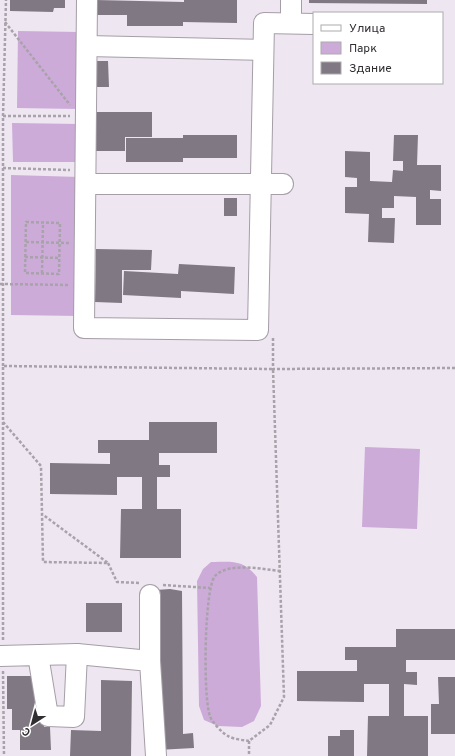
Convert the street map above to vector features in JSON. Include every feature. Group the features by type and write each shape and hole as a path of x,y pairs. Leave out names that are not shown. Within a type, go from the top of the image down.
{"lane":[{"path":"87,0 87,46 82,116 86,178 84,328 258,330 262,50 264,23 313,24"},
{"path":"291,0 291,23"},
{"path":"87,46 262,50"},
{"path":"86,178 260,185 283,184"},
{"path":"150,595 150,661 156,756"},
{"path":"2,656 77,654 150,661"},
{"path":"38,655 48,716 74,716 77,654"}],"path":[{"path":"4,756 2,656 3,366 1,172 3,168 6,0"},
{"path":"5,21 82,116"},
{"path":"3,116 82,116"},
{"path":"3,168 86,178"},
{"path":"26,222 60,223 59,274 25,273 26,242 26,222"},
{"path":"42,273 43,223"},
{"path":"26,242 86,244"},
{"path":"25,257 60,258"},
{"path":"1,284 72,285"},
{"path":"3,366 273,369 455,368"},
{"path":"249,741 270,725 284,697 273,369"},
{"path":"3,422 40,466 43,562 108,563 42,514"},
{"path":"249,741 227,736 210,716 206,666 206,627 210,588 214,577 226,569 257,568 280,571"},
{"path":"249,741 249,756"}],"green space":[{"path":"18,31 79,32 78,109 17,108"},
{"path":"12,123 79,124 79,162 13,162"},
{"path":"11,175 80,177 79,316 11,315"},
{"path":"365,447 420,449 417,529 362,527"},
{"path":"211,562 231,562 242,564 252,571 257,577 261,706 254,721 242,727 218,726 204,720 199,706 197,581 203,569"}],"building":[{"path":"10,0 65,0 65,8 54,8 53,12 10,11"},
{"path":"96,0 184,2 184,0 237,0 237,23 183,22 183,26 127,26 127,15 96,15"},
{"path":"309,0 427,0 427,4 309,3"},
{"path":"95,61 108,61 109,87 95,87"},
{"path":"95,112 152,112 152,137 125,137 125,151 95,151"},
{"path":"183,135 237,135 237,158 183,158 183,162 126,162 126,138 183,138"},
{"path":"394,135 418,135 417,165 441,165 441,191 430,190 430,199 441,199 441,225 416,225 416,197 394,196 394,208 382,208 382,218 395,218 394,243 368,242 369,214 345,213 345,187 357,187 357,178 345,177 345,151 370,152 370,181 392,182 393,170 403,171 403,161 393,161"},
{"path":"224,198 237,198 237,216 224,216"},
{"path":"96,249 152,250 151,270 122,270 122,303 95,302"},
{"path":"179,264 235,267 234,294 181,291 181,298 123,295 124,271 178,274"},
{"path":"149,422 217,422 217,453 159,453 159,465 170,465 170,477 157,477 157,509 181,509 181,558 120,558 121,509 142,509 142,477 117,477 117,495 50,494 50,463 110,464 110,453 98,453 98,440 149,440"},
{"path":"170,589 182,591 183,734 193,733 194,748 157,750 156,590"},
{"path":"86,603 122,603 122,632 86,632"},
{"path":"396,629 455,629 455,660 406,660 406,672 417,672 417,685 404,684 404,716 428,716 428,756 367,756 368,716 389,716 389,684 364,684 364,702 297,701 297,671 357,671 357,660 345,660 345,647 396,647"},
{"path":"7,676 38,676 44,704 44,727 50,727 51,750 20,750 20,730 12,730 12,709 7,709"},
{"path":"438,677 455,677 455,734 431,734 431,704 439,704"},
{"path":"101,680 132,681 131,756 70,756 71,730 101,731"},
{"path":"340,730 354,730 354,756 328,756 328,736 340,736"}]}
